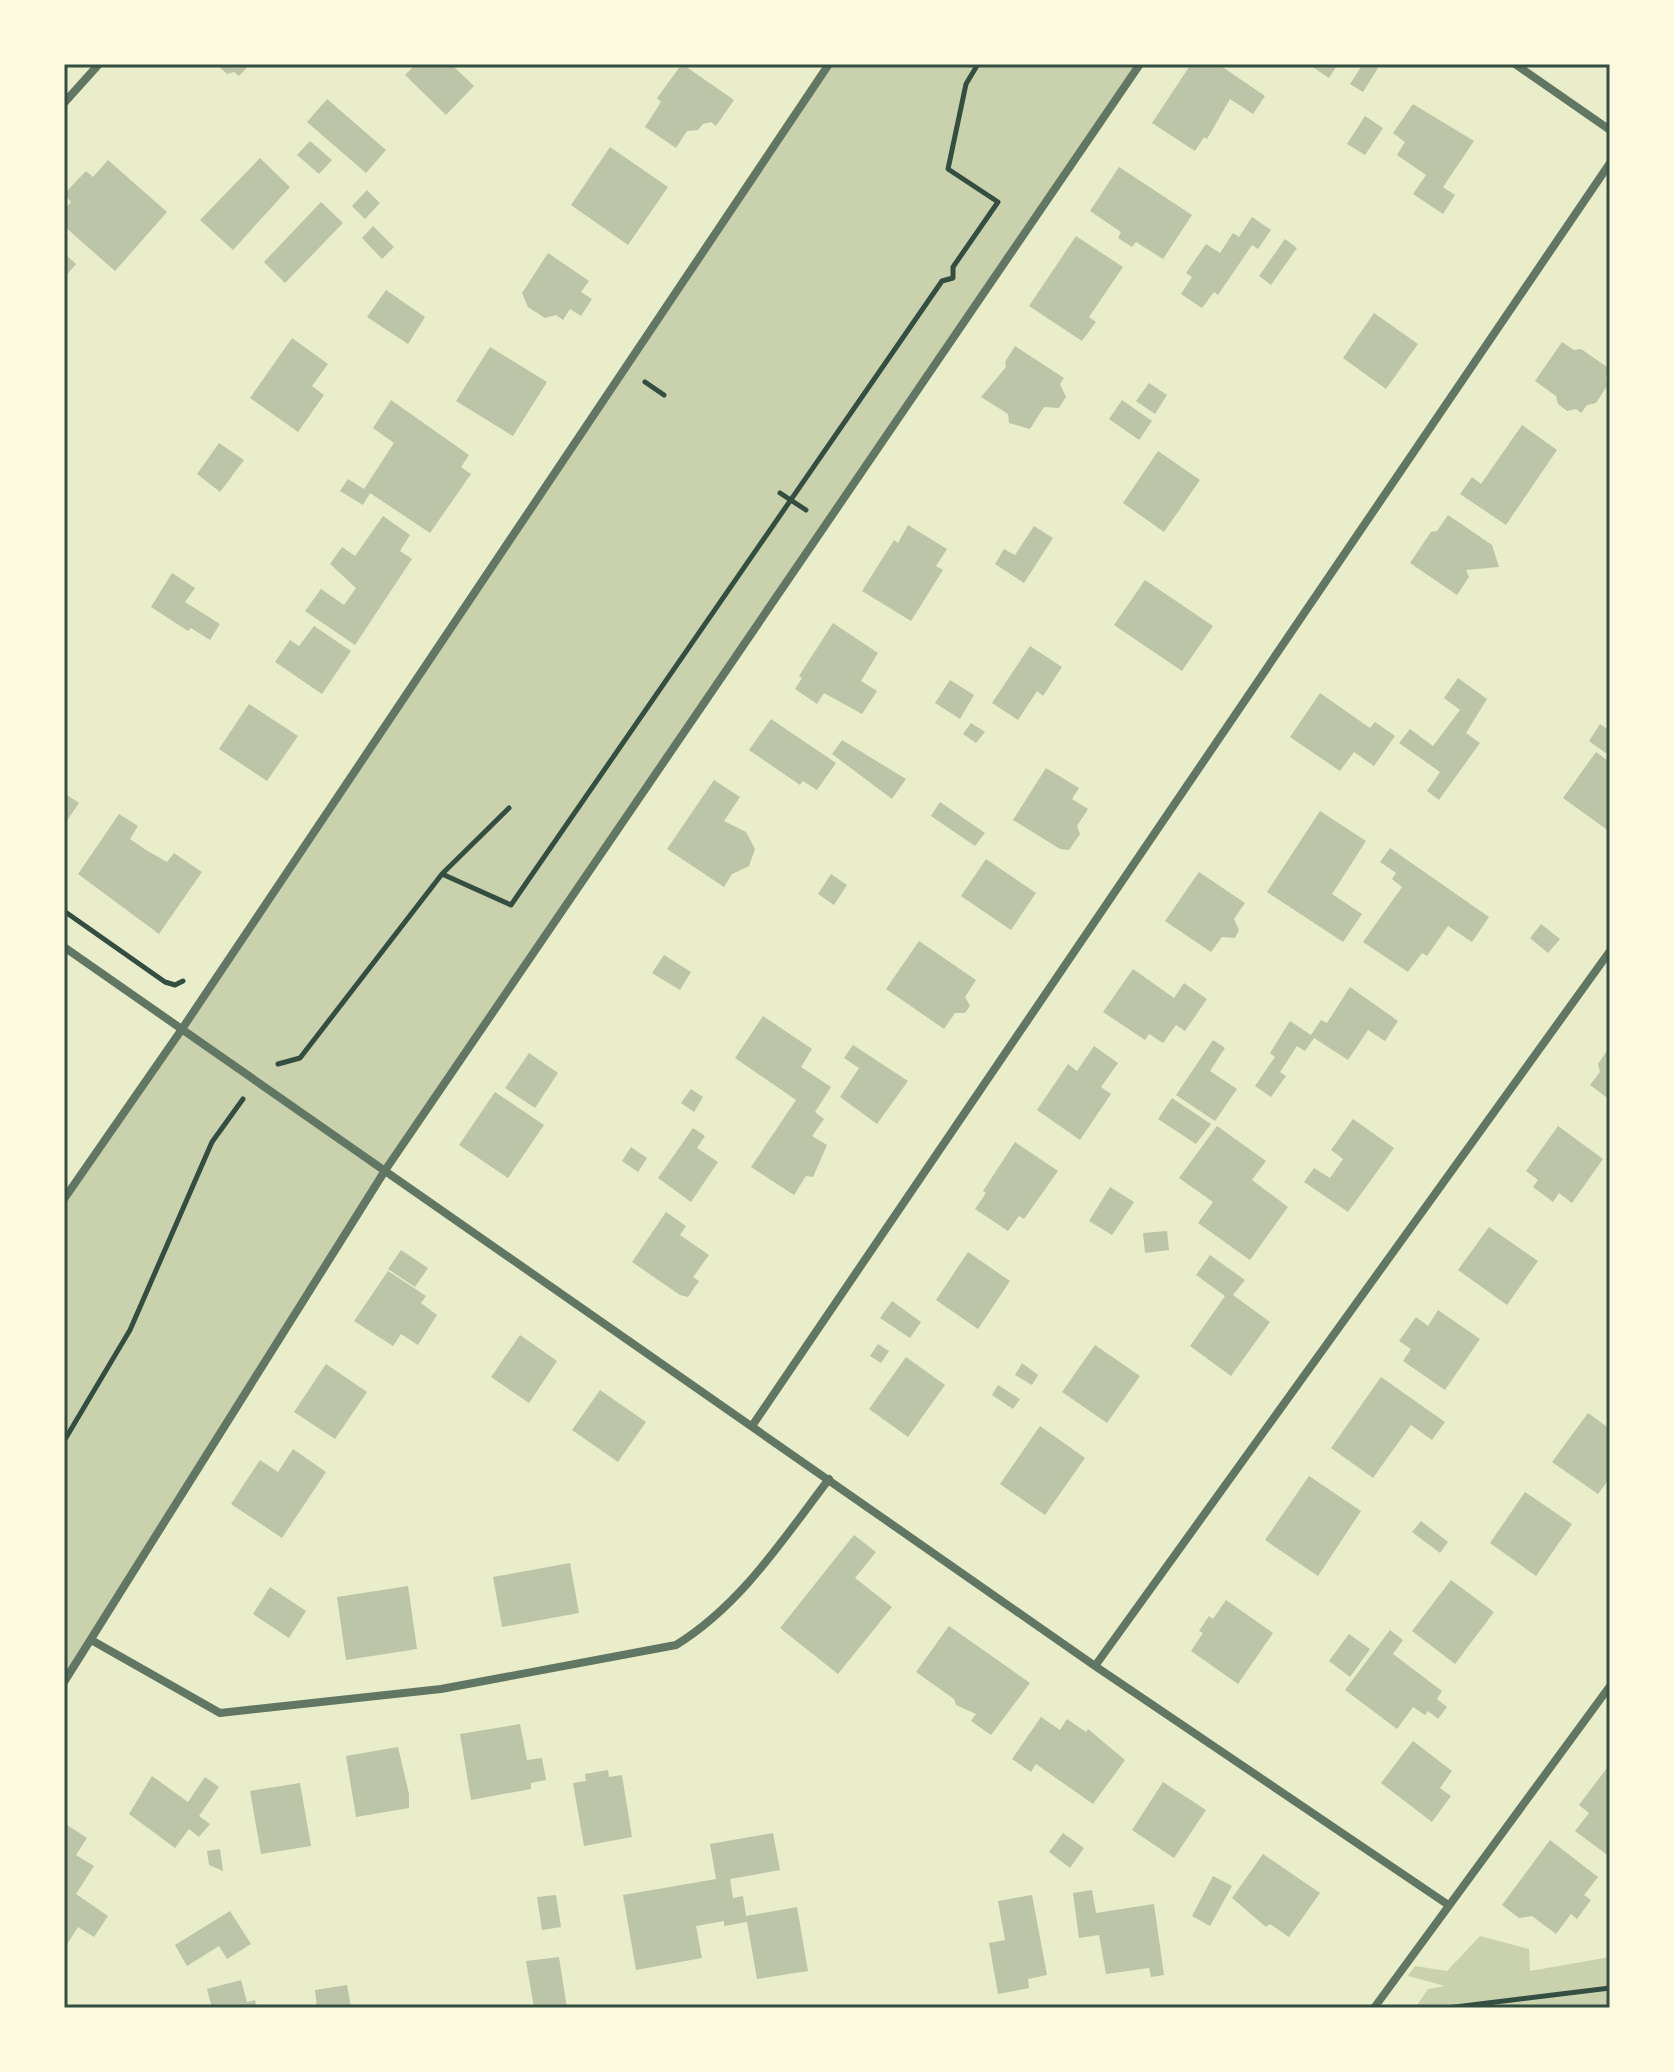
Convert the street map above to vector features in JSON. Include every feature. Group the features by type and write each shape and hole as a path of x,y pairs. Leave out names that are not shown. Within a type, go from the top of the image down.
{"street":[{"path":"64,103 99,64"},
{"path":"64,1199 182,1029 829,64"},
{"path":"64,1682 93,1641 386,1169 1140,64"},
{"path":"1515,64 1610,130"},
{"path":"752,1426 1610,163"},
{"path":"64,947 1095,1666 1447,1904"},
{"path":"1095,1666 1610,951"},
{"path":"93,1641 220,1713 441,1689 676,1645 699,1631 741,1593 829,1479"},
{"path":"1374,2008 1447,1904 1610,1686"}],"path":[{"path":"442,874 511,905 942,281 953,278 953,267 998,202 948,169 966,84 978,64"},
{"path":"64,1441 130,1330 212,1142 256,1080 273,1066 300,1058 442,874 509,808"},
{"path":"64,911 165,982 175,985 187,979"},
{"path":"1447,2008 1610,1988"}],"green space":[{"path":"829,64 1139,64 386,1169 64,1682 64,1199"},
{"path":"1480,1936 1529,1949 1530,1971 1610,1957 1610,2008 1415,2008 1428,1989 1445,1986 1408,1976 1415,1966 1447,1971"}],"building":[{"path":"216,64 250,64 239,76 234,72 227,74"},
{"path":"416,64 451,64 474,86 446,115 405,75"},
{"path":"682,64 734,100 716,126 711,122 703,124 698,130 687,131 676,148 645,127 661,102 657,98"},
{"path":"1191,64 1218,64 1265,96 1253,114 1230,99 1207,139 1204,137 1195,151 1152,123"},
{"path":"1308,64 1338,64 1329,78"},
{"path":"1363,64 1378,68 1363,92 1350,84"},
{"path":"327,99 386,150 366,173 307,122"},
{"path":"1413,104 1474,141 1443,187 1455,195 1443,214 1413,194 1426,175 1397,155 1405,142 1393,133"},
{"path":"1365,116 1383,128 1365,155 1347,144"},
{"path":"310,141 332,160 319,174 297,155"},
{"path":"610,147 668,187 628,245 571,205"},
{"path":"260,158 290,187 233,250 200,220"},
{"path":"108,160 167,212 115,271 64,226 64,210 71,202 64,194 86,171 93,177"},
{"path":"1119,167 1192,215 1163,259 1136,242 1132,247 1118,238 1121,232 1090,211"},
{"path":"367,190 380,203 365,219 352,206"},
{"path":"321,202 343,223 285,283 264,262"},
{"path":"1252,217 1271,230 1258,249 1252,245 1218,295 1214,292 1202,308 1181,294 1192,277 1186,273 1206,244 1220,253 1233,233 1239,237"},
{"path":"373,226 394,247 382,259 362,238"},
{"path":"1076,236 1123,267 1089,317 1096,322 1082,341 1029,306"},
{"path":"1285,239 1297,248 1271,285 1259,276"},
{"path":"64,253 76,264 64,278"},
{"path":"548,253 589,281 581,292 592,299 581,316 570,309 563,320 556,315 545,318 528,307 522,293"},
{"path":"386,290 425,317 408,344 367,317"},
{"path":"1374,313 1418,344 1386,389 1343,358"},
{"path":"292,338 328,364 312,386 324,395 298,432 250,398"},
{"path":"1562,342 1574,350 1581,349 1610,369 1606,377 1607,386 1596,403 1587,405 1581,413 1576,409 1567,411 1558,404 1556,396 1535,381"},
{"path":"1015,346 1064,378 1060,384 1066,397 1059,408 1044,407 1030,429 1009,423 1008,414 981,397 1006,367 1005,362"},
{"path":"490,347 547,382 513,436 456,401"},
{"path":"1149,383 1167,395 1155,414 1136,401"},
{"path":"391,400 469,455 461,467 471,474 430,533 370,493 363,505 340,491 348,479 364,489 394,443 373,428"},
{"path":"1122,400 1152,421 1139,440 1109,419"},
{"path":"1522,425 1557,450 1506,525 1460,494 1472,477 1481,484"},
{"path":"219,443 244,460 220,492 197,474"},
{"path":"1158,451 1200,480 1164,532 1123,503"},
{"path":"1448,515 1492,545 1499,567 1466,570 1469,577 1457,595 1410,563 1431,532 1437,531"},
{"path":"383,516 410,535 400,551 412,559 355,645 305,611 321,589 344,605 356,588 330,564 342,547 355,556"},
{"path":"908,525 947,549 936,566 943,570 911,621 862,591 894,540 898,543"},
{"path":"1034,526 1053,538 1024,583 995,564 1004,549 1015,555"},
{"path":"172,573 195,588 185,602 220,624 210,640 191,628 188,631 151,607"},
{"path":"1145,580 1213,626 1182,671 1114,625"},
{"path":"833,623 878,653 861,681 877,691 862,714 824,693 817,704 795,689 802,678 799,676"},
{"path":"314,626 351,651 322,694 275,662 290,640 299,646"},
{"path":"1030,646 1062,667 1043,696 1037,691 1018,720 992,703"},
{"path":"1458,678 1487,699 1466,733 1480,743 1439,800 1427,791 1440,772 1399,743 1410,729 1433,746 1460,710 1444,698"},
{"path":"950,680 974,695 960,719 935,703"},
{"path":"1320,693 1370,728 1375,722 1395,736 1374,766 1354,752 1340,771 1290,737"},
{"path":"249,704 298,736 267,781 219,749"},
{"path":"771,719 836,763 817,790 803,781 800,785 749,750"},
{"path":"971,723 985,732 976,743 963,734"},
{"path":"1600,724 1610,731 1610,756 1589,741"},
{"path":"842,740 906,779 892,799 832,754"},
{"path":"1596,752 1610,762 1610,832 1563,798"},
{"path":"1046,768 1079,788 1072,799 1088,809 1077,826 1080,834 1069,850 1060,849 1013,820"},
{"path":"714,780 740,797 724,821 746,832 755,849 749,866 732,874 724,887 667,849"},
{"path":"64,793 79,803 64,825"},
{"path":"940,802 985,833 975,846 931,816"},
{"path":"1320,811 1366,841 1332,894 1362,914 1343,942 1267,892"},
{"path":"119,814 138,826 130,839 167,862 174,853 202,872 159,934 78,874"},
{"path":"1390,848 1489,917 1472,942 1448,926 1427,956 1422,953 1408,972 1363,942 1402,887 1392,879 1396,873 1380,862"},
{"path":"986,859 1036,893 1011,930 961,896"},
{"path":"1199,872 1245,903 1234,919 1239,930 1235,938 1222,937 1211,952 1165,921"},
{"path":"831,874 847,885 834,905 818,894"},
{"path":"1541,924 1560,939 1548,953 1530,938"},
{"path":"919,941 976,980 965,997 970,1006 965,1013 955,1013 944,1029 886,989"},
{"path":"664,955 691,972 680,990 652,973"},
{"path":"1133,969 1174,998 1184,983 1207,999 1185,1031 1176,1025 1163,1043 1149,1034 1145,1040 1103,1012"},
{"path":"1350,987 1398,1021 1385,1041 1368,1030 1348,1060 1314,1038 1305,1051 1297,1046 1280,1072 1286,1076 1271,1097 1255,1086 1275,1057 1270,1053 1290,1021 1311,1035 1321,1020 1327,1023"},
{"path":"763,1016 812,1049 801,1067 831,1087 815,1112 824,1119 812,1136 827,1145 813,1177 806,1176 794,1195 751,1167 796,1100 735,1058"},
{"path":"1213,1040 1225,1048 1210,1071 1237,1089 1215,1121 1176,1095"},
{"path":"853,1045 908,1081 877,1124 840,1097 859,1068 844,1058"},
{"path":"1094,1046 1118,1063 1101,1087 1111,1094 1080,1140 1037,1110 1068,1064 1077,1071"},
{"path":"1608,1049 1610,1100 1590,1085 1600,1072 1598,1064"},
{"path":"529,1053 558,1073 535,1108 505,1088"},
{"path":"691,1089 703,1097 694,1112 681,1103"},
{"path":"495,1092 544,1125 508,1178 459,1145"},
{"path":"1172,1098 1211,1124 1196,1144 1158,1119"},
{"path":"1353,1119 1394,1148 1348,1212 1304,1182 1314,1168 1330,1178 1343,1159 1331,1150"},
{"path":"1217,1126 1266,1161 1252,1180 1288,1207 1250,1260 1198,1223 1213,1202 1179,1178"},
{"path":"1558,1126 1603,1159 1572,1203 1559,1193 1553,1202 1533,1187 1538,1180 1526,1171"},
{"path":"693,1128 705,1136 697,1148 718,1162 691,1202 658,1178"},
{"path":"1015,1142 1058,1171 1024,1219 1019,1216 1008,1231 975,1209"},
{"path":"631,1147 647,1158 638,1172 622,1161"},
{"path":"1110,1187 1134,1202 1112,1235 1089,1221"},
{"path":"666,1212 686,1226 680,1235 709,1255 693,1277 699,1281 688,1297 680,1295 632,1262"},
{"path":"1489,1227 1538,1261 1507,1305 1458,1270"},
{"path":"1167,1231 1169,1250 1145,1253 1143,1233"},
{"path":"401,1250 428,1268 415,1287 388,1269"},
{"path":"968,1252 1010,1281 978,1329 936,1300"},
{"path":"1210,1255 1245,1280 1233,1295 1270,1322 1231,1376 1190,1346 1225,1296 1196,1275"},
{"path":"388,1271 426,1296 421,1303 437,1315 418,1345 401,1334 393,1346 354,1321"},
{"path":"892,1301 921,1322 910,1338 880,1318"},
{"path":"1438,1310 1480,1339 1445,1390 1403,1361 1411,1349 1399,1341 1416,1317 1428,1326"},
{"path":"520,1335 557,1361 529,1403 491,1377"},
{"path":"878,1344 889,1351 881,1363 870,1356"},
{"path":"1095,1345 1140,1376 1107,1423 1062,1392"},
{"path":"906,1357 945,1385 908,1437 869,1409"},
{"path":"1022,1363 1038,1375 1032,1385 1015,1375"},
{"path":"326,1364 367,1392 335,1439 294,1412"},
{"path":"1381,1377 1445,1422 1432,1440 1411,1425 1373,1478 1331,1448"},
{"path":"998,1385 1020,1399 1013,1409 992,1395"},
{"path":"600,1390 646,1422 618,1462 572,1430"},
{"path":"1588,1413 1610,1429 1610,1478 1598,1494 1552,1462"},
{"path":"1040,1426 1085,1458 1045,1515 1000,1484"},
{"path":"293,1449 326,1472 282,1538 231,1504 260,1460 278,1472"},
{"path":"1309,1476 1361,1511 1318,1576 1265,1540"},
{"path":"1525,1492 1572,1524 1536,1576 1490,1543"},
{"path":"1421,1521 1448,1542 1440,1553 1412,1532"},
{"path":"854,1535 876,1552 855,1578 892,1607 838,1674 780,1628"},
{"path":"570,1563 579,1613 502,1627 493,1577"},
{"path":"1451,1580 1494,1612 1455,1664 1412,1631"},
{"path":"408,1586 417,1649 346,1660 337,1597"},
{"path":"270,1587 306,1611 289,1638 253,1614"},
{"path":"1226,1600 1273,1633 1238,1684 1191,1651 1203,1633 1199,1631 1209,1616 1213,1619"},
{"path":"949,1626 1030,1683 991,1735 971,1721 976,1714 956,1705 954,1699 916,1672"},
{"path":"1390,1630 1403,1640 1393,1654 1442,1691 1437,1699 1447,1707 1438,1719 1428,1711 1425,1715 1413,1707 1397,1729 1345,1690"},
{"path":"1349,1634 1370,1649 1350,1677 1329,1661"},
{"path":"1041,1717 1060,1730 1067,1719 1086,1732 1088,1729 1125,1760 1093,1804 1036,1764 1031,1772 1012,1759"},
{"path":"520,1724 527,1760 542,1758 546,1780 531,1783 531,1789 471,1800 460,1734"},
{"path":"1413,1741 1452,1771 1440,1788 1451,1796 1432,1822 1381,1783"},
{"path":"398,1747 409,1794 409,1808 356,1817 346,1756"},
{"path":"1610,1764 1610,1857 1575,1831 1589,1813 1579,1805"},
{"path":"608,1770 609,1777 622,1775 632,1837 584,1846 573,1783 586,1781 585,1774"},
{"path":"152,1776 188,1802 205,1777 219,1787 199,1816 210,1824 199,1837 189,1829 175,1848 129,1814"},
{"path":"1163,1782 1206,1810 1174,1858 1132,1830"},
{"path":"300,1783 311,1846 261,1854 250,1791"},
{"path":"64,1823 87,1838 76,1855 94,1866 76,1894 108,1916 94,1937 78,1927 64,1949"},
{"path":"773,1833 780,1870 730,1879 733,1898 743,1896 746,1916 797,1907 808,1971 757,1979 747,1922 724,1926 724,1921 696,1926 702,1958 636,1970 623,1895 716,1879 710,1844"},
{"path":"1063,1833 1084,1848 1070,1868 1049,1852"},
{"path":"1550,1840 1598,1877 1584,1895 1591,1900 1577,1919 1571,1914 1556,1934 1532,1916 1519,1918 1502,1905"},
{"path":"220,1849 223,1871 209,1865 207,1851"},
{"path":"1263,1854 1320,1893 1289,1937 1270,1924 1266,1927 1232,1898"},
{"path":"1213,1876 1232,1886 1210,1926 1192,1916"},
{"path":"1092,1890 1096,1913 1154,1904 1164,1975 1151,1977 1149,1968 1106,1974 1099,1935 1079,1938 1073,1893"},
{"path":"556,1895 561,1927 542,1930 537,1897"},
{"path":"1032,1895 1047,1975 1028,1979 1029,1988 998,1994 989,1943 1005,1940 998,1901"},
{"path":"230,1911 251,1944 227,1959 219,1946 187,1966 175,1945"},
{"path":"559,1957 567,2008 534,2008 526,1961"},
{"path":"241,1980 247,2002 255,2000 257,2008 212,2008 207,1989"},
{"path":"347,1985 351,2008 317,2008 315,1990"}]}
